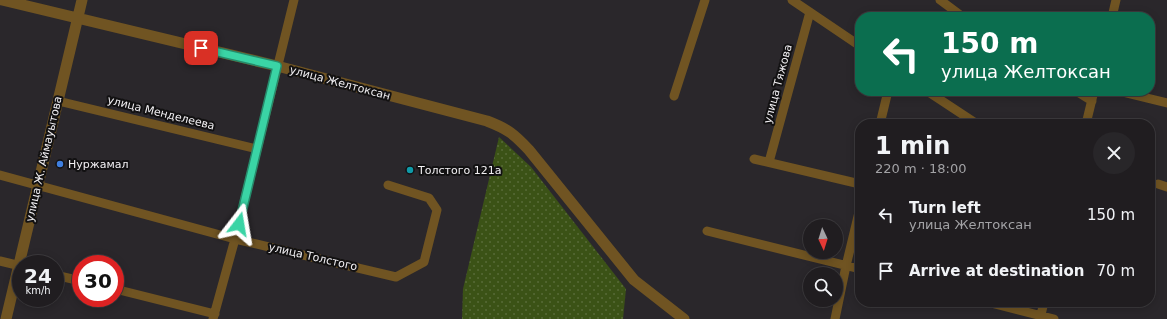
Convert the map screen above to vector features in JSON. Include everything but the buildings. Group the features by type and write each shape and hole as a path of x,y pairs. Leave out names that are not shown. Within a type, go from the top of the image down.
{"street":[{"name":"улица Желтоксан","path":"2,0 277,66 487,121 503,127 514,134 529,150 634,280 684,319"},
{"name":"улица Ж. Аймауытова","path":"22,255 82,0"},
{"path":"124,292 214,317 235,239 294,0"},
{"path":"674,96 705,0"},
{"path":"792,0 855,43"},
{"path":"940,0 956,12"},
{"path":"1113,12 1116,0"},
{"name":"улица Тяжова","path":"769,162 810,12"},
{"path":"881,119 887,96"},
{"path":"935,96 969,119"},
{"path":"1084,96 1092,101"},
{"path":"1087,119 1093,96"},
{"path":"1140,96 1167,102"},
{"name":"улица Менделеева","path":"58,101 257,149"},
{"path":"754,159 855,183"},
{"name":"улица Толстого","path":"0,175 235,239 396,277 424,262 437,210 429,198 388,186"},
{"path":"835,319 855,229"},
{"path":"706,231 855,269"},
{"path":"0,261 12,264"},
{"name":"улица Ж. Аймауытова","path":"6,319 12,296"},
{"path":"1005,307 1040,317 1054,319"},
{"path":"1040,317 1043,307"}],"green space":[{"path":"499,137 531,167 626,289 623,319 462,319 463,289"}],"place":[{"name":"Нуржамал","path":"60,164"},
{"name":"Толстого 121а","path":"410,170"}],"route":[{"path":"201,48 277,66 239,224"}]}
